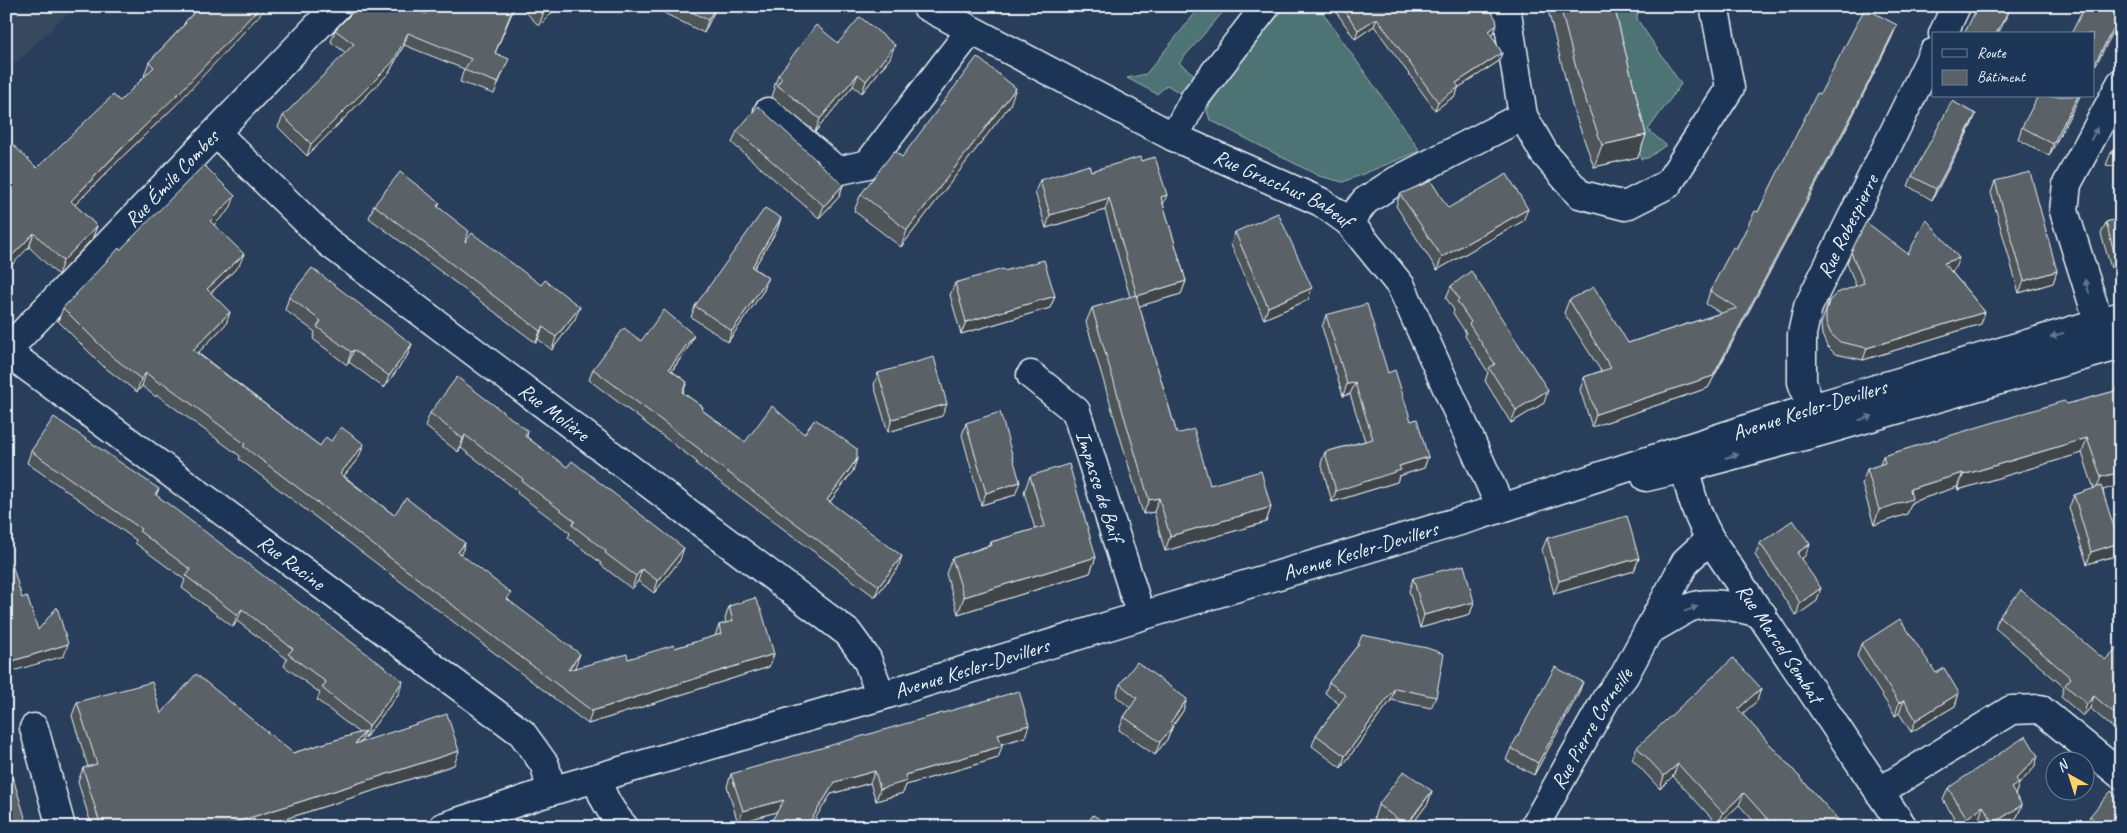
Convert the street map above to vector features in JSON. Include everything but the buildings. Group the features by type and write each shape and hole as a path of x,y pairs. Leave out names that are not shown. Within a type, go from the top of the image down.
{"street":[{"name":"Rue Émile Combes","path":"6,351 338,6"},
{"name":"Rue Gracchus Babeuf","path":"926,6 1174,137 1320,202 1350,222 1401,286 1501,508"},
{"path":"1174,137 1195,98 1266,6"},
{"path":"1506,6 1523,116 1544,154 1579,194 1624,206 1668,184 1730,88 1715,10"},
{"path":"1943,32 1956,6"},
{"path":"768,112 837,171 868,164 971,30"},
{"name":"Rue Robespierre","path":"1816,420 1802,382 1802,334 1808,307 1932,55"},
{"path":"2114,347 2110,319 2064,211 2067,184 2121,83"},
{"path":"1350,222 1365,201 1396,181 1523,116"},
{"name":"Rue Molière","path":"216,133 328,242 848,633 867,659 881,696"},
{"name":"Avenue Kesler-Devillers","path":"1816,420 2110,319"},
{"name":"Avenue Kesler-Devillers","path":"443,827 552,791 881,696 1501,508 1816,420 2114,347"},
{"name":"Rue Racine","path":"6,351 522,733 545,765 552,791"},
{"name":"Impasse de Baif","path":"1031,375 1076,411 1140,616"},
{"name":"Rue Marcel Sembat","path":"1685,458 1696,513 1710,538 1903,827"},
{"name":"Rue Pierre Corneille","path":"1534,827 1606,699 1624,676 1686,561 1710,538"},
{"path":"1648,631 1691,607 1704,605 1734,606 1762,614"},
{"path":"1880,792 2011,710 2040,709 2121,774"},
{"path":"34,728 61,827"},
{"path":"597,779 610,811 624,827"}],"shaded area":[{"path":"6,6 75,6 15,64 6,55"}],"green space":[{"path":"1201,6 1228,6 1179,63 1196,76 1188,98 1167,85 1157,94 1127,78 1146,74"},
{"path":"1286,6 1318,6 1420,151 1343,182 1319,176 1210,120 1207,111 1219,86"},
{"path":"1603,6 1638,6 1637,19 1681,84 1648,130 1666,145 1648,158 1641,159"}]}
